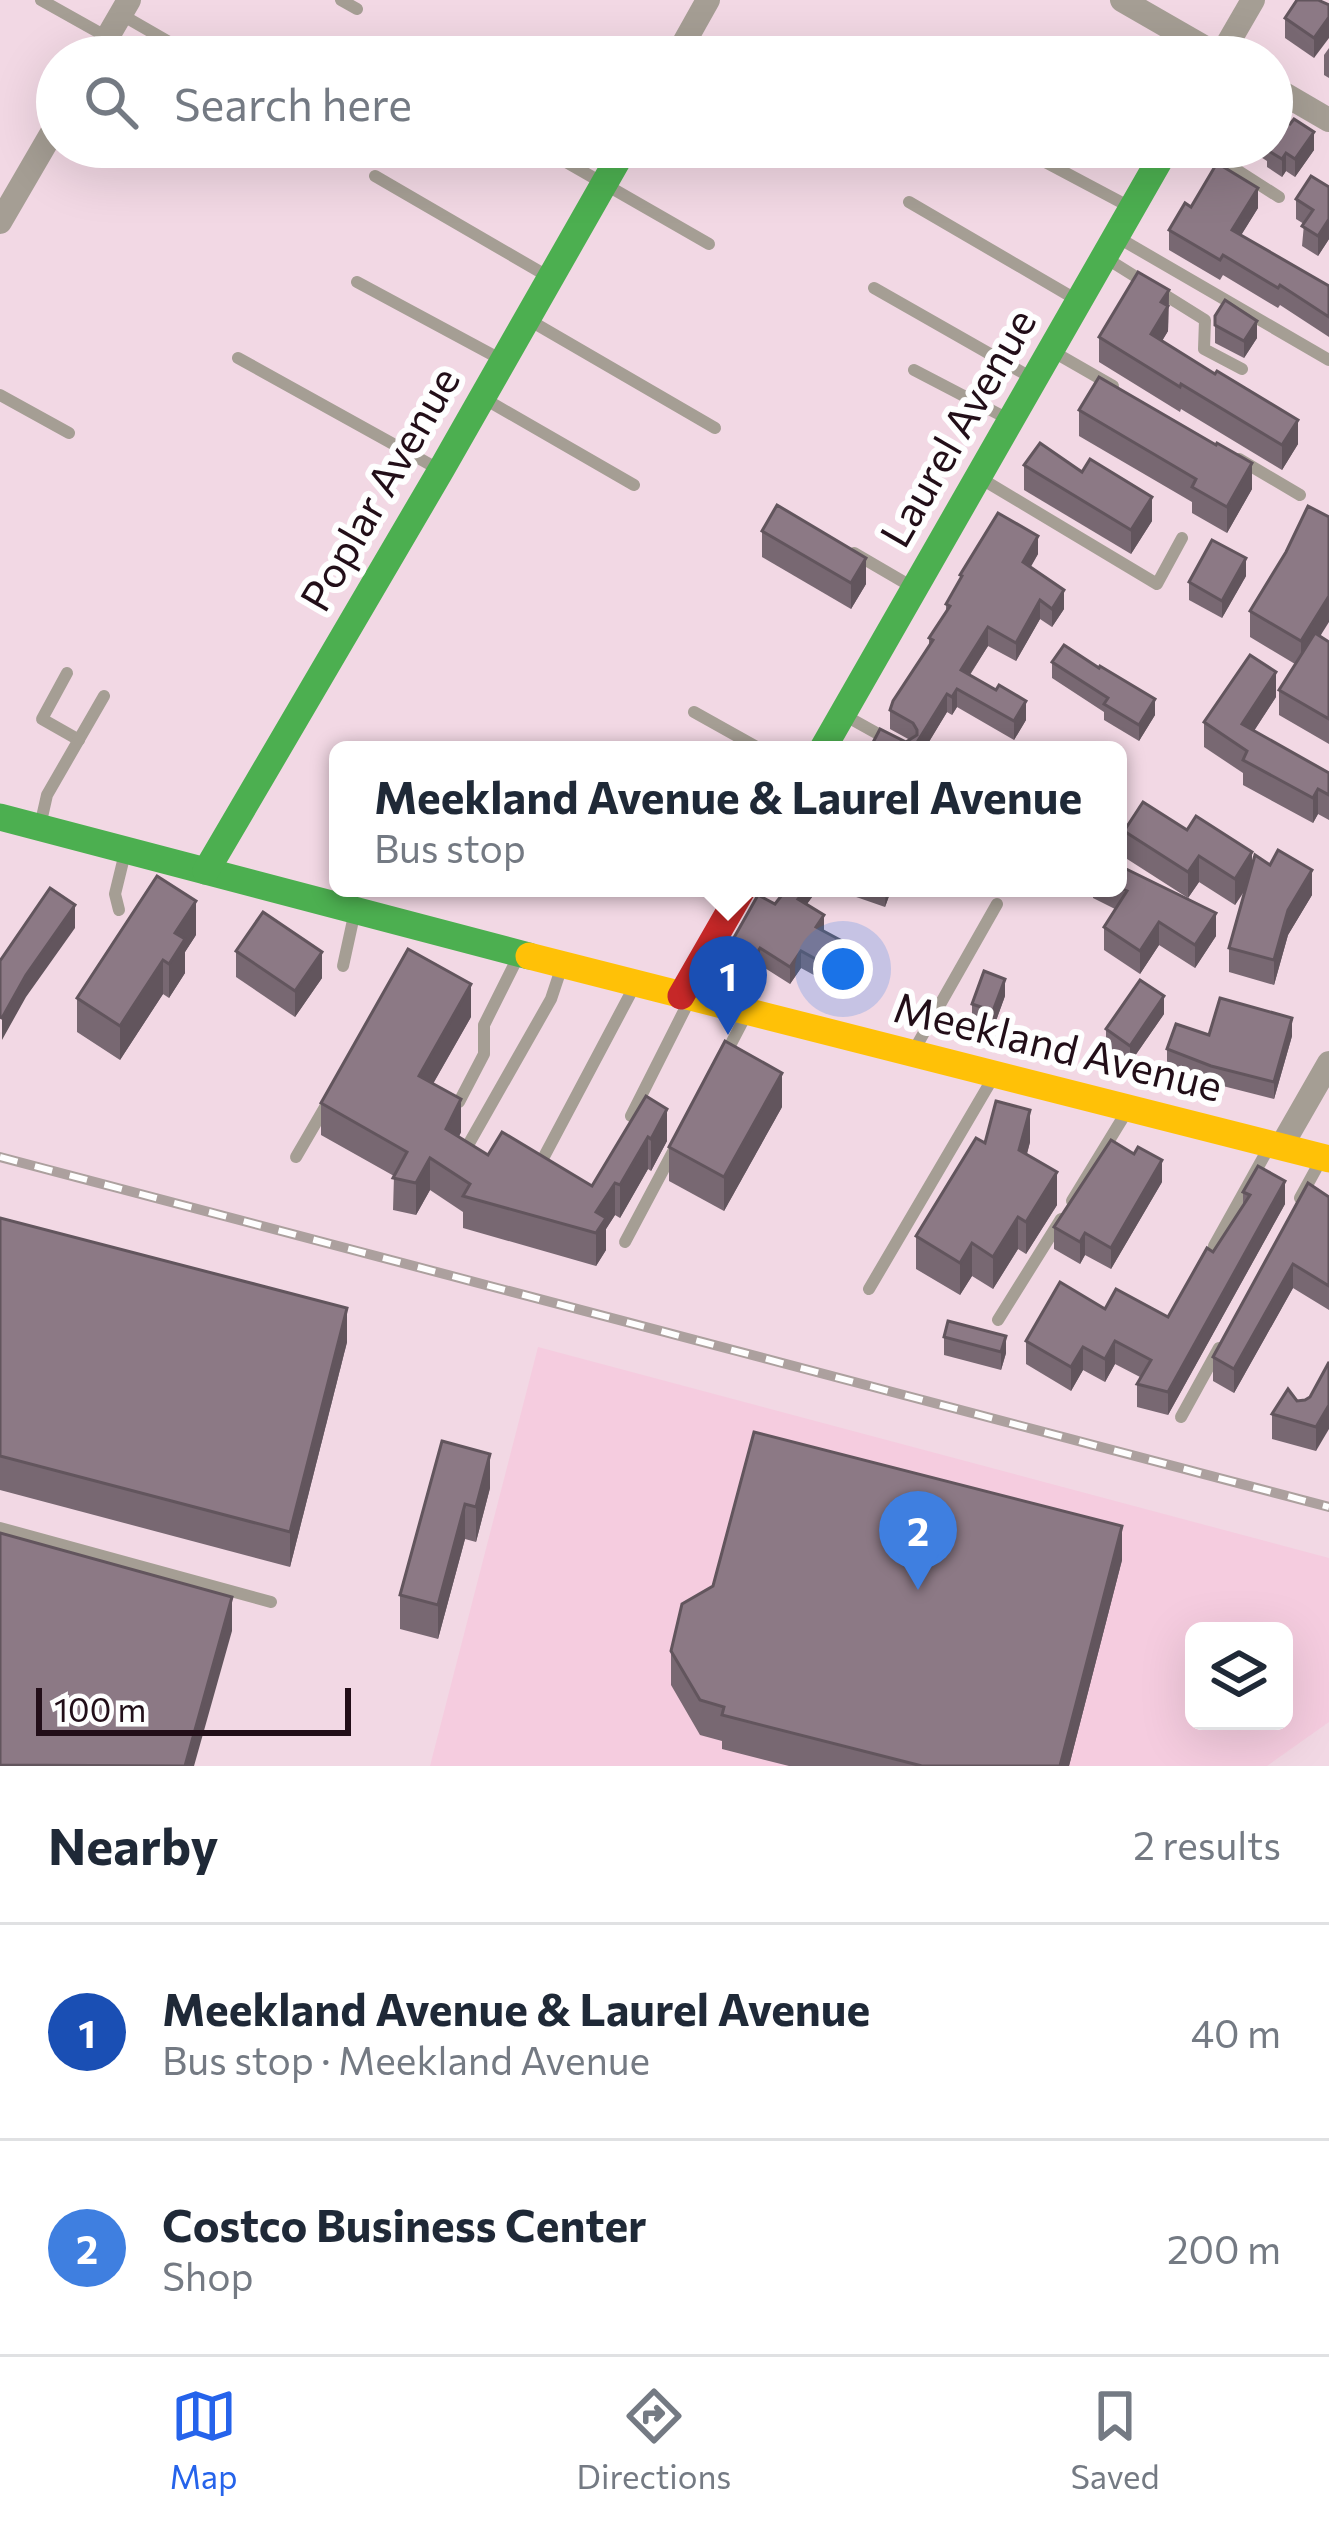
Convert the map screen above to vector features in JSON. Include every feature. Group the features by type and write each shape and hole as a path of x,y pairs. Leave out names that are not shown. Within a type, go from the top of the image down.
{"street":[{"path":"687,36 707,0"},
{"path":"1122,0 1164,12 1194,36"},
{"path":"1232,36 1253,0"},
{"path":"108,36 125,7"},
{"path":"1293,99 1329,120"},
{"path":"0,222 36,160"},
{"name":"Poplar Avenue","path":"206,871 613,168"},
{"name":"Laurel Avenue","path":"827,741 1155,168"},
{"name":"Meekland Avenue","path":"0,817 355,910 422,935 520,953 1326,1158"},
{"path":"686,997 738,897"},
{"path":"1276,1144 1329,1063"}],"lane":[{"path":"41,0 88,36"},
{"path":"341,0 357,9"},
{"path":"125,7 166,36"},
{"path":"577,168 709,244"},
{"path":"1057,168 1132,207"},
{"path":"1235,168 1280,197"},
{"path":"375,176 550,278"},
{"path":"909,202 1078,301"},
{"path":"1110,246 1329,360"},
{"path":"1110,246 1205,320 1204,349 1242,368"},
{"path":"357,282 503,360"},
{"path":"874,289 1033,378"},
{"path":"527,318 715,428"},
{"path":"1052,350 1128,394"},
{"path":"238,358 441,470"},
{"path":"914,370 1011,420"},
{"path":"0,395 69,433"},
{"path":"482,397 634,485"},
{"path":"1224,450 1300,495"},
{"path":"979,478 1157,584 1183,538"},
{"path":"833,542 915,589"},
{"path":"67,673 43,719 79,740"},
{"path":"40,827 47,795 104,696"},
{"path":"694,712 746,741"},
{"path":"843,715 891,741"},
{"path":"119,910 115,894 126,850"},
{"path":"912,1053 997,904"},
{"path":"343,966 355,910"},
{"path":"459,1102 484,1054 484,1025 520,953"},
{"path":"461,1157 550,998 563,964"},
{"path":"535,1173 636,984"},
{"path":"631,1116 686,997"},
{"path":"712,1078 747,1012"},
{"path":"868,1288 995,1075"},
{"path":"296,1157 331,1096"},
{"path":"998,1320 1128,1109"},
{"path":"626,1242 680,1139"},
{"path":"1214,1246 1276,1144"},
{"path":"1295,1208 1326,1158"},
{"path":"1181,1417 1227,1333"},
{"path":"0,1528 272,1602"}],"shaded area":[{"path":"538,1347 1329,1558 1329,1722 1267,1766 430,1766"}],"building":[{"path":"1297,0 1329,5 1329,17 1314,38 1285,18"},
{"path":"1294,119 1314,132 1293,158"},
{"path":"1214,168 1225,168 1258,188 1232,230 1329,286 1329,317 1280,285 1223,255 1220,260 1169,230 1185,203 1191,207"},
{"path":"1311,176 1329,187 1329,219 1318,236 1302,226 1313,210 1296,199"},
{"path":"1138,272 1169,290 1161,302 1168,306 1151,334 1298,420 1282,445 1099,337"},
{"path":"1225,300 1257,321 1244,341 1215,325"},
{"path":"1099,377 1252,463 1227,507 1192,487 1196,479 1079,410"},
{"path":"1040,443 1082,472 1090,459 1152,497 1131,530 1024,465"},
{"path":"777,505 866,558 851,583 762,531"},
{"path":"1308,506 1329,517 1329,596 1301,641 1250,611"},
{"path":"998,513 1038,536 1023,562 1064,590 1052,609 1040,600 1016,643 988,627 961,670 1026,701 1014,721 957,689 952,697 947,694 918,741 908,741 917,730 890,710 933,640 929,638 950,606 946,604"},
{"path":"1212,540 1246,558 1222,601 1189,582"},
{"path":"1315,633 1329,642 1329,719 1279,690"},
{"path":"1064,645 1155,699 1139,725 1104,704 1108,698 1052,662"},
{"path":"1250,655 1276,672 1242,724 1329,773 1329,795 1318,789 1313,798 1243,760 1247,751 1204,722"},
{"path":"880,729 904,741 874,741"},
{"path":"1143,802 1187,830 1196,816 1252,852 1235,879 1199,856 1188,872 1127,833"},
{"path":"1278,850 1312,870 1288,910 1274,960 1229,948 1255,855 1270,865"},
{"path":"1127,869 1216,913 1195,945 1159,922 1140,951 1104,927 1127,897"},
{"path":"157,876 196,901 175,933 185,939 169,964 163,960 120,1026 77,998"},
{"path":"50,888 75,905 2,1018 0,961"},
{"path":"757,897 775,904 780,897 800,897 824,915 816,927 857,949 843,974 801,951 790,967 760,948 751,963 727,950"},
{"path":"263,912 322,952 295,991 236,951"},
{"path":"408,949 471,984 419,1076 461,1099 446,1129 488,1155 502,1132 592,1186 646,1096 667,1109 620,1185 615,1183 596,1212 606,1218 596,1233 463,1196 470,1184 430,1158 416,1183 393,1178 407,1152 321,1103"},
{"path":"984,971 1005,979 993,1011 972,1004"},
{"path":"1140,980 1164,996 1130,1046 1106,1029"},
{"path":"1220,998 1292,1018 1274,1082 1167,1049 1176,1024 1209,1035"},
{"path":"725,1041 782,1073 724,1177 669,1147"},
{"path":"996,1101 1030,1110 1019,1150 1057,1172 1026,1222 1018,1217 993,1257 972,1243 960,1263 916,1236 976,1138 985,1143"},
{"path":"1111,1140 1134,1154 1138,1147 1162,1160 1111,1248 1085,1233 1080,1242 1054,1227"},
{"path":"1258,1166 1285,1181 1168,1392 1137,1384 1151,1360 1115,1341 1105,1359 1083,1347 1071,1367 1026,1341 1060,1282 1105,1309 1116,1289 1168,1317 1207,1248 1213,1252 1250,1195 1243,1192"},
{"path":"1308,1183 1329,1197 1329,1286 1293,1264 1234,1369 1213,1357"},
{"path":"0,1218 347,1308 290,1532 0,1456"},
{"path":"948,1321 1006,1336 1001,1352 944,1337"},
{"path":"1329,1362 1329,1405 1316,1427 1272,1414 1288,1389 1297,1401 1310,1397"},
{"path":"754,1432 1122,1526 1060,1766 922,1766 722,1715 724,1707 700,1700 671,1651 682,1604 713,1586"},
{"path":"442,1441 490,1454 476,1507 465,1504 438,1605 400,1595"},
{"path":"0,1533 232,1597 185,1766 0,1765"}],"railway":[{"path":"0,1157 1329,1507"}],"traffic: fast":[{"path":"206,871 613,168"},
{"path":"827,741 1155,168"},
{"path":"0,817 529,956"}],"traffic: slow":[{"path":"529,956 1329,1159"}],"traffic: jam":[{"path":"681,996 738,897"}],"place":[{"name":"Meekland Avenue & Laurel Avenue","path":"728,1035"},
{"name":"Costco Business Center","path":"918,1590"}]}
